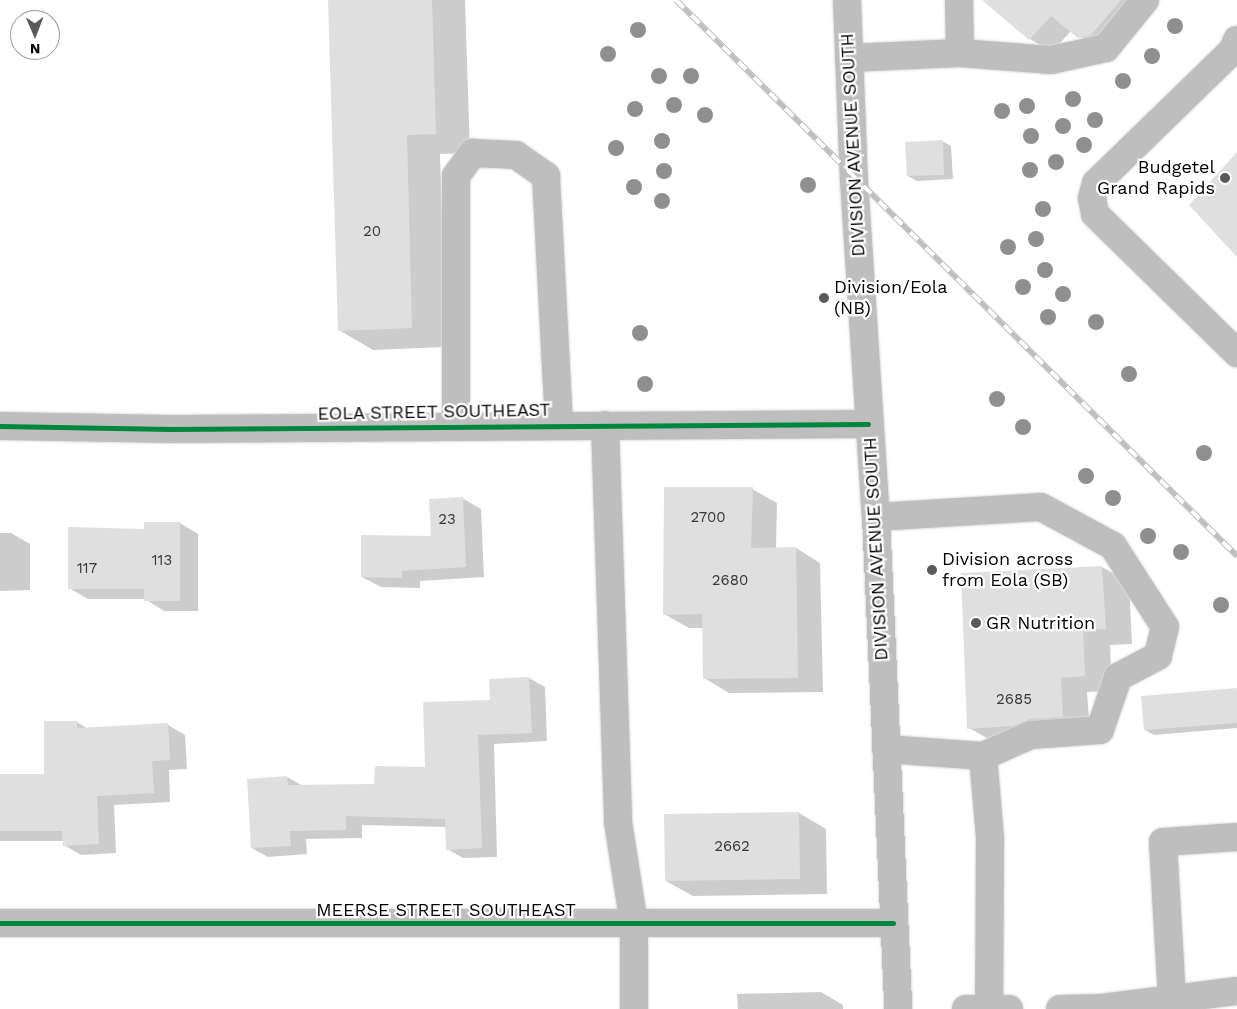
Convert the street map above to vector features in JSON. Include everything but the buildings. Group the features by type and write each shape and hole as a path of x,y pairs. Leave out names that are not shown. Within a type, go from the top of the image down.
{"street":[{"name":"DIVISION AVENUE SOUTH","path":"847,0 868,424 876,517 898,1009"},
{"path":"959,0 960,53"},
{"path":"849,58 960,53 1051,60 1106,48 1145,0"},
{"path":"1237,40 1233,50 1096,183 1092,198 1095,214 1237,353"},
{"path":"456,426 456,176 473,153 516,155 546,176 559,425"},
{"name":"EOLA STREET SOUTHEAST","path":"0,426 171,429 868,424"},
{"path":"605,425 618,822 634,924 634,1009"},
{"path":"876,517 1041,507 1113,546 1165,627 1158,656 1118,677 1100,730 1031,735 983,756 886,749"},
{"path":"983,756 990,838 988,1008"},
{"path":"1172,999 1163,842 1237,837"},
{"name":"MEERSE STREET SOUTHEAST","path":"0,923 893,923"},
{"path":"1060,1009 1237,991"}],"railway":[{"path":"676,0 1237,556"}],"cycle path":[{"path":"0,426 171,429 868,424"},
{"path":"0,923 893,923"}],"place":[{"name":"Budgetel Grand Rapids","path":"1225,178"},
{"name":"Division/Eola (NB)","path":"824,298"},
{"name":"Division across from Eola (SB)","path":"932,570"},
{"name":"GR Nutrition","path":"976,623"}]}
